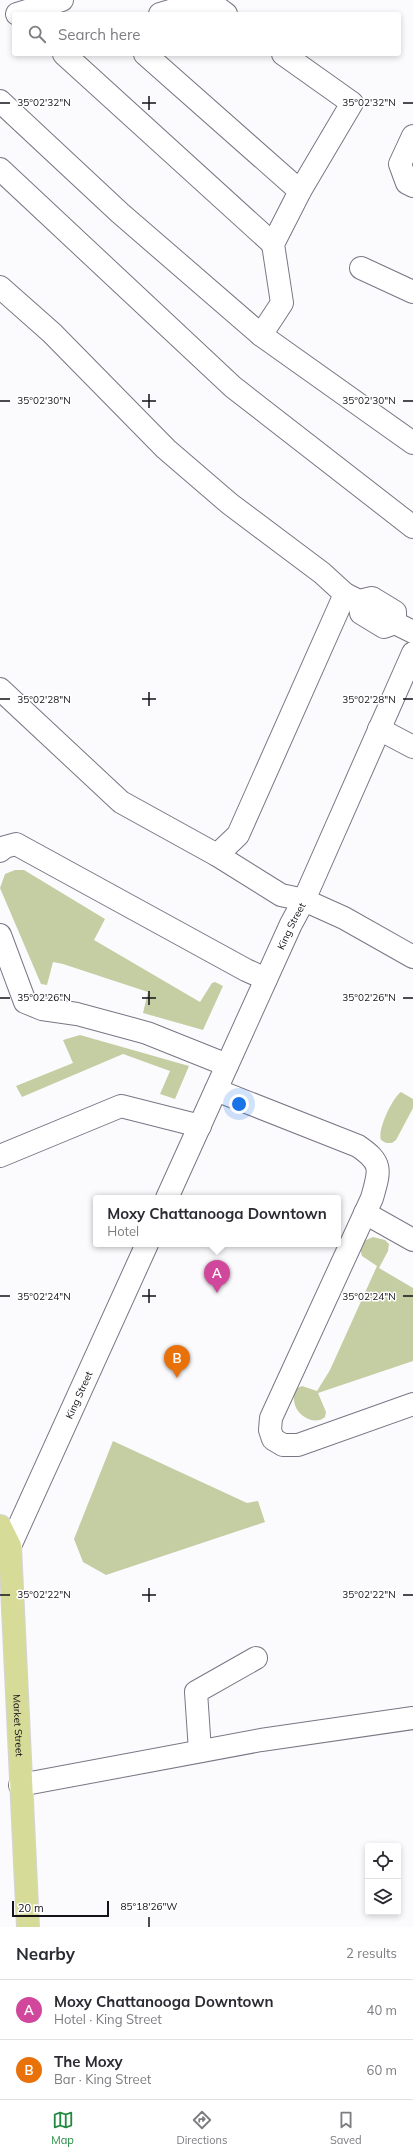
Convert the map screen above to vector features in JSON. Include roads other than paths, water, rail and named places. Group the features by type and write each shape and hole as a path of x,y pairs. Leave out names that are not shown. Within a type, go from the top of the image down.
{"main road":[{"name":"Market Street","path":"0,1526 10,1546 20,1785 28,1927"}],"street":[{"path":"25,12 62,0"},
{"path":"167,12 207,0 223,12"},
{"path":"0,19 12,16"},
{"path":"66,56 273,244"},
{"path":"147,56 300,191"},
{"path":"261,335 282,303 273,244 300,191 352,103 286,56"},
{"path":"0,102 120,213 261,335 413,443"},
{"path":"413,136 400,164 407,183 413,186"},
{"path":"0,169 233,387 413,526"},
{"path":"361,268 413,292"},
{"path":"0,287 52,333 166,449 230,504 322,573 352,598 361,613 384,627 404,628"},
{"path":"217,855 238,835 352,598"},
{"name":"King Street","path":"168,1195 266,979 304,900 413,653"},
{"path":"0,689 121,802 217,855 281,894 304,900 350,921 413,957"},
{"path":"379,728 413,747"},
{"path":"0,851 5,847 16,844 246,970 266,979"},
{"path":"0,935 25,1002 42,1010 77,1014 147,1033 227,1065"},
{"path":"216,1090 358,1146 372,1156 378,1166 377,1180 365,1213 271,1418 270,1430 273,1439 283,1445 298,1445 413,1404"},
{"path":"0,1156 121,1106 200,1126"},
{"path":"365,1213 413,1240"},
{"name":"King Street","path":"10,1546 146,1247"},
{"path":"200,1751 196,1692 256,1658"},
{"path":"20,1785 261,1740 413,1718"}],"place":[{"name":"Moxy Chattanooga Downtown","path":"217,1293"},
{"name":"The Moxy","path":"177,1378"}]}
